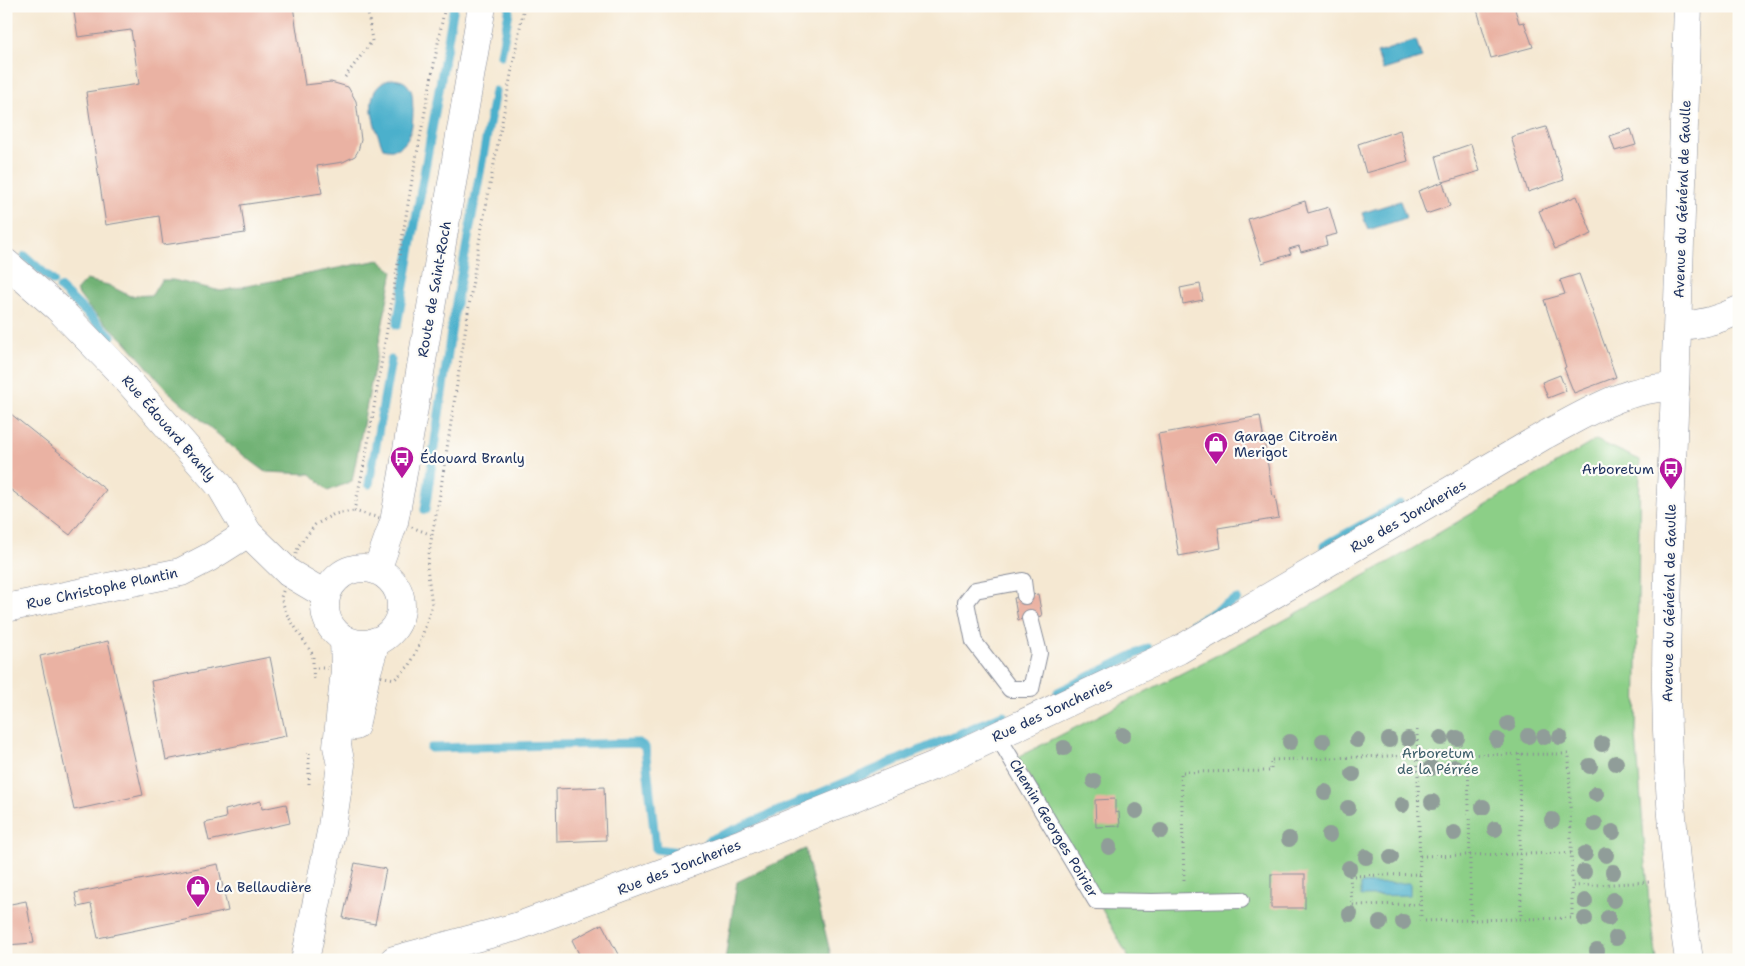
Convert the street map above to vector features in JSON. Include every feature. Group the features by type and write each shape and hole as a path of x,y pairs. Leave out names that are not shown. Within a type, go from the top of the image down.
{"street":[{"name":"Route de Saint-Roch","path":"377,570 394,522 482,6"},
{"name":"Avenue du Général de Gaulle","path":"1688,6 1678,326 1668,537 1666,690 1671,805 1689,960"},
{"name":"Rue Édouard Branly","path":"6,263 58,308 123,375 221,487 248,533 289,574 326,595"},
{"path":"1678,326 1714,321 1739,310"},
{"name":"Rue des Joncheries","path":"394,960 516,928 742,844 936,765 1179,650 1545,435 1603,404 1637,392 1661,387 1675,388"},
{"name":"Rue Christophe Plantin","path":"6,608 181,572 210,557 248,533"},
{"path":"365,567 377,570 388,577 396,587 400,600 400,612 396,625 387,635 366,644 344,639 335,631 328,620 325,608 326,595 340,574 352,569 365,567"},
{"path":"305,960 332,827 341,765 338,746 345,670 344,639"},
{"path":"341,765 350,750 366,675 376,641"}],"lane":[{"path":"1024,596 1023,581 975,590 966,602 974,642 1010,689 1031,689"},
{"path":"1030,618 1039,653 1031,689 1041,715"},
{"name":"Chemin Georges Poirier","path":"997,735 1096,901 1241,900"}],"path":[{"path":"345,77 372,41 367,6"},
{"path":"354,511 366,455 412,180 445,6"},
{"path":"374,676 394,679 410,665 420,643 432,605 427,568 432,535 478,248 524,6"},
{"path":"299,545 315,525 334,514 354,511 371,515"},
{"path":"409,526 432,535"},
{"path":"284,589 281,597 286,613 313,656 313,690"},
{"path":"313,668 333,668"},
{"path":"1184,901 1181,772 1271,771 1272,760 1417,755 1569,754 1572,918 1421,921 1417,755 1417,730"},
{"path":"309,748 309,790"},
{"path":"1468,754 1471,920"},
{"path":"1518,754 1521,918"},
{"path":"1420,856 1571,853"},
{"path":"1420,874 1350,876 1352,905 1421,904"},
{"path":"1572,886 1679,880"}],"green space":[{"path":"379,260 393,271 352,481 328,491 311,474 266,472 235,449 169,392 124,340 88,307 76,291 86,280 108,285 130,296 152,295 161,280 173,280 221,291"},
{"name":"Arboretum de la Pérrée","path":"1596,440 1640,460 1636,736 1649,903 1657,960 1130,960 1018,757 1272,627 1405,553"},
{"path":"805,849 832,960 725,960 737,882"}],"water":[{"path":"1416,40 1422,58 1383,70 1377,53"},
{"path":"392,79 404,82 411,89 413,110 412,125 408,139 399,148 392,149 383,148 373,118 372,98 375,90"},
{"path":"1400,201 1406,218 1368,230 1362,213"},
{"path":"1410,883 1410,895 1361,896 1361,884"}],"building":[{"path":"73,6 293,6 305,85 331,82 348,87 356,101 361,140 358,151 355,156 343,162 317,166 322,193 241,205 245,233 163,245 159,216 106,225 86,92 139,84 131,30 78,37"},
{"path":"1476,6 1514,6 1519,23 1524,22 1533,47 1491,58"},
{"path":"1546,127 1564,180 1528,192 1511,137"},
{"path":"1631,129 1636,145 1615,151 1610,136"},
{"path":"1400,130 1408,161 1366,173 1358,144"},
{"path":"1471,144 1480,171 1443,182 1436,156"},
{"path":"1443,182 1450,206 1426,214 1418,191"},
{"path":"1577,196 1592,234 1555,249 1539,211"},
{"path":"1305,201 1308,213 1329,207 1337,234 1325,237 1327,245 1301,252 1299,246 1289,249 1291,254 1262,263 1248,219"},
{"path":"1579,274 1616,377 1574,393 1564,368 1566,367 1544,300 1565,294 1560,280"},
{"path":"1200,284 1203,300 1183,304 1180,288"},
{"path":"1560,375 1566,391 1548,398 1542,382"},
{"path":"6,410 106,490 70,535 6,486"},
{"name":"Garage Citroën Merigot","path":"1260,416 1273,497 1275,496 1279,518 1218,528 1221,548 1179,556 1158,434"},
{"path":"1038,594 1042,616 1018,620 1014,598"},
{"path":"108,641 143,795 74,810 40,656"},
{"path":"270,657 286,736 166,760 151,681"},
{"path":"604,787 606,840 557,842 556,789"},
{"path":"1115,799 1115,813 1119,812 1120,826 1096,827 1095,800"},
{"path":"261,801 262,809 286,804 290,823 209,841 205,823 226,818 225,810"},
{"path":"355,863 386,869 375,924 343,918"},
{"path":"218,864 228,911 98,938 91,904 78,907 75,893"},
{"path":"1271,874 1305,874 1305,908 1271,908"},
{"path":"26,901 34,943 6,945 6,905"},
{"path":"602,924 621,960 582,960 572,940"}],"waterway":[{"path":"397,325 454,6"},
{"path":"501,55 510,6"},
{"path":"425,510 452,325 495,91"},
{"path":"25,256 53,281"},
{"path":"60,288 111,336"},
{"path":"369,484 391,360"},
{"path":"1324,546 1400,504"},
{"path":"1193,624 1237,599"},
{"path":"1058,692 1148,648"},
{"path":"708,841 1003,715"},
{"path":"431,748 639,743 645,747 656,849 679,852 690,849"}],"place":[{"name":"Garage Citroën Merigot","path":"1216,465"},
{"name":"Édouard Branly","path":"402,479"},
{"name":"Arboretum","path":"1671,490"},
{"name":"La Bellaudière","path":"198,908"}]}
